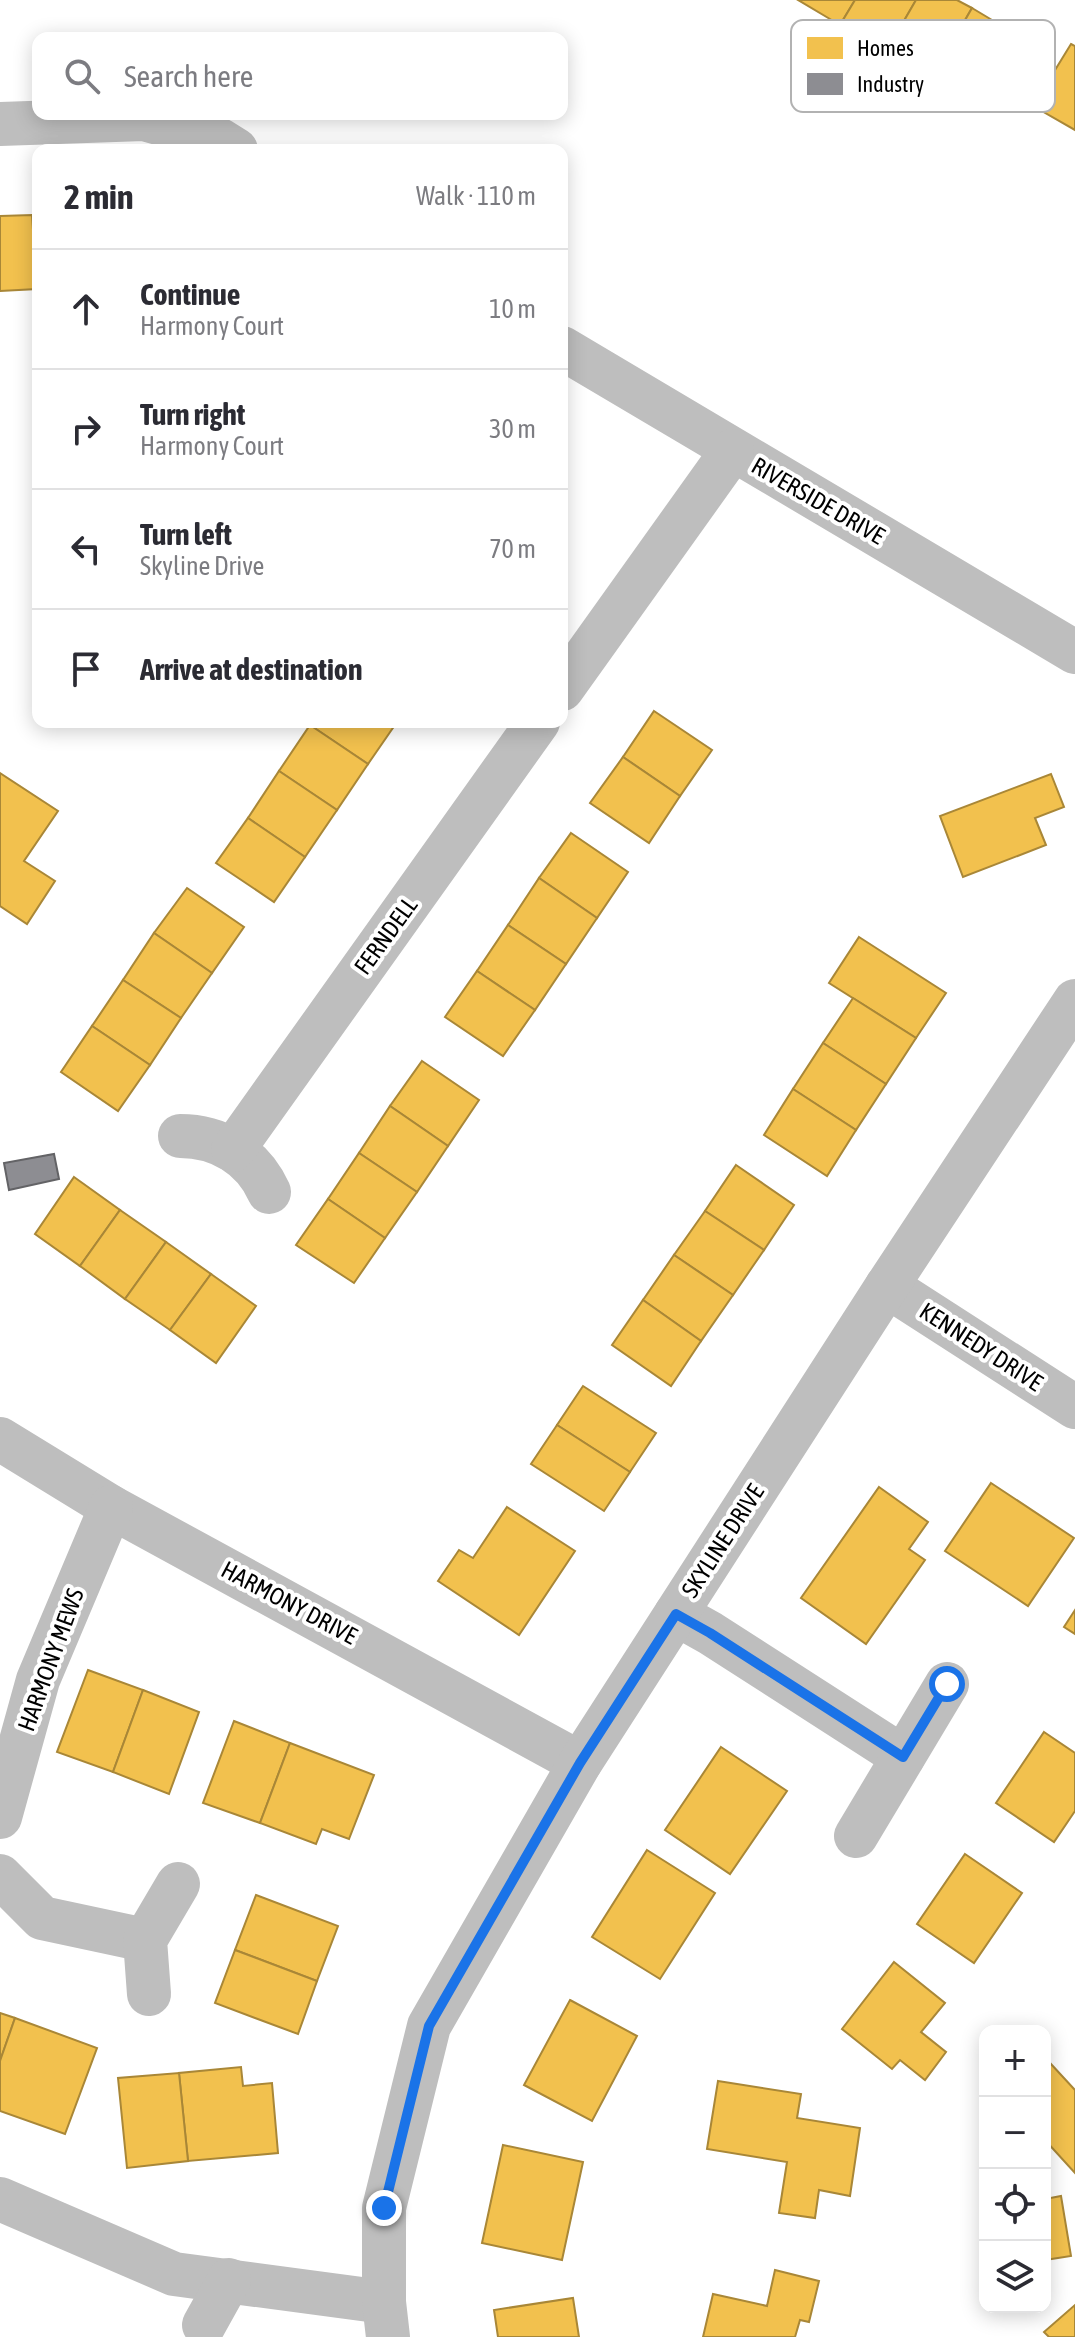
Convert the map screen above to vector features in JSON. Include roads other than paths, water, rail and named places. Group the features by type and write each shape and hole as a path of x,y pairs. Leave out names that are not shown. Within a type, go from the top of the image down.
{"street":[{"path":"0,124 115,120"},
{"path":"148,120 226,144"},
{"name":"RIVERSIDE DRIVE","path":"568,352 1075,652"},
{"path":"568,681 732,451"},
{"name":"FERNDELL","path":"233,1150 534,728"},
{"name":"SKYLINE DRIVE","path":"386,2319 384,2208 429,2026 580,1763 887,1286 1075,1001"},
{"path":"180,1136 201,1136 233,1150 261,1173 269,1192"},
{"name":"KENNEDY DRIVE","path":"887,1286 1075,1407"},
{"name":"HARMONY DRIVE","path":"0,1439 111,1507 580,1763"},
{"name":"HARMONY MEWS","path":"0,1817 38,1680 111,1507"},
{"path":"676,1614 903,1757"},
{"path":"856,1836 947,1684"},
{"path":"0,1876 42,1918 145,1940"},
{"path":"149,1994 145,1940 178,1884"},
{"path":"0,2199 174,2274 229,2280 386,2319"},
{"path":"204,2325 229,2280"}]}
